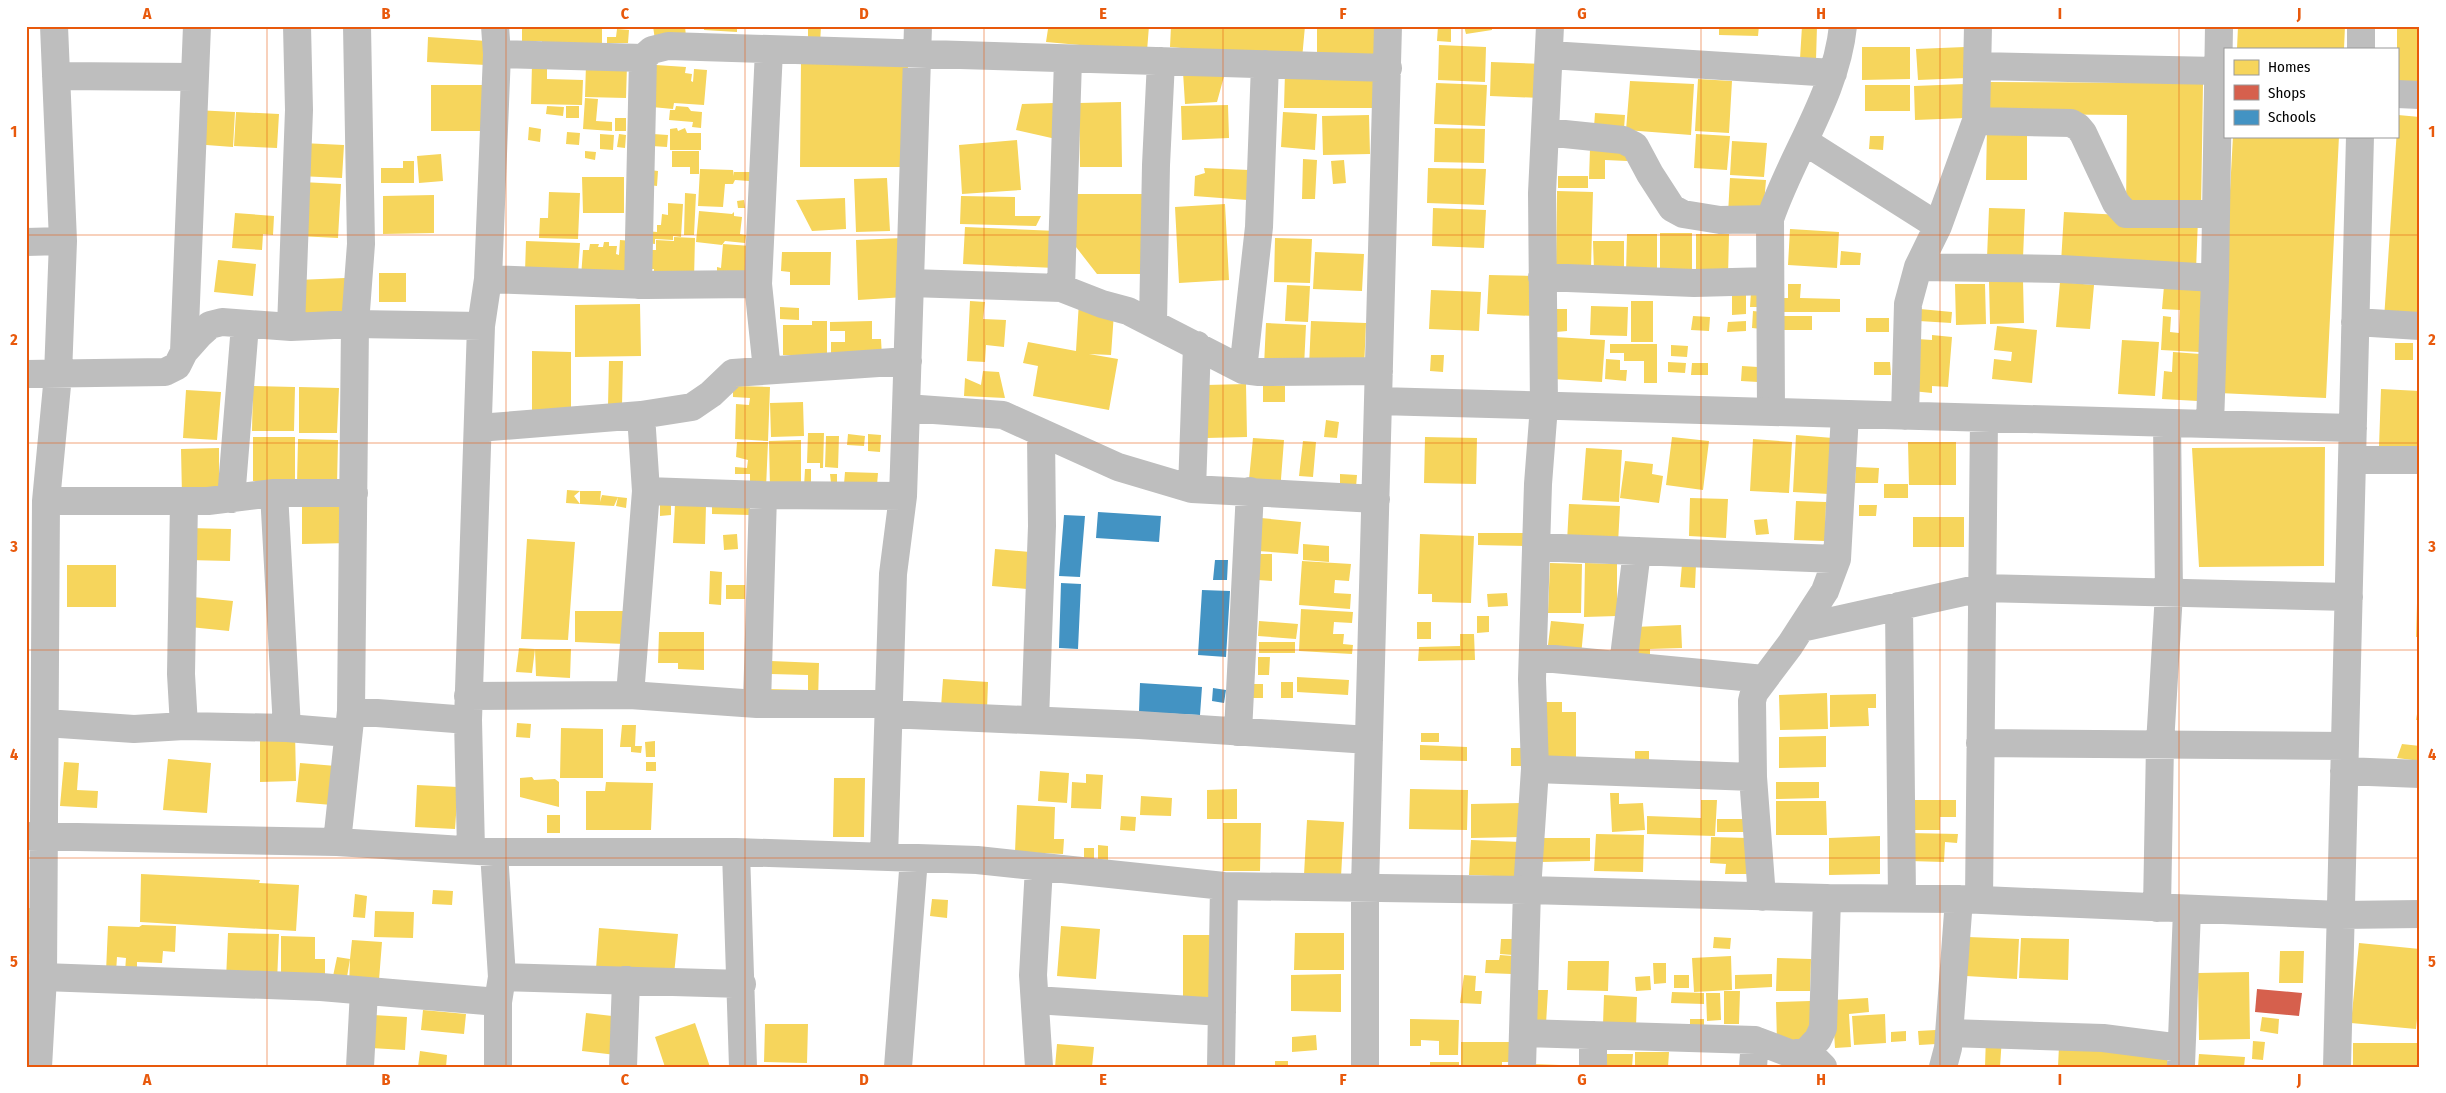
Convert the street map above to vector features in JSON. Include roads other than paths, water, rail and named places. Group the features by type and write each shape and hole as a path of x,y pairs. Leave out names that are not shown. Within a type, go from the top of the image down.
{"street":[{"path":"38,1067 36,836 45,723 36,678 46,501 58,375 63,241 54,26"},
{"path":"184,352 197,26"},
{"path":"291,326 299,110 297,26"},
{"path":"337,842 350,722 355,324 361,244 357,26"},
{"path":"495,26 497,54 488,279 482,326 468,708 500,989 498,1067"},
{"path":"884,857 893,574 903,496 918,26"},
{"path":"1365,1067 1365,887 1388,26"},
{"path":"1522,1067 1527,890 1535,769 1533,657 1536,547 1544,406 1542,193 1550,26"},
{"path":"1771,412 1770,219 1780,192 1833,74 1840,51 1843,26"},
{"path":"1905,416 1908,304 1918,267 1938,226 1976,121 1978,26"},
{"path":"2210,424 2215,278 2219,26"},
{"path":"2361,48 2362,26"},
{"path":"497,54 643,58 652,50 668,46 1388,68"},
{"path":"767,370 758,284 769,50"},
{"path":"1550,55 1833,74"},
{"path":"638,285 643,58"},
{"path":"1060,288 1068,59"},
{"path":"1153,322 1156,165 1162,62"},
{"path":"1243,370 1259,227 1265,64"},
{"path":"1977,66 2218,71"},
{"path":"56,76 195,77"},
{"path":"2398,94 2420,95"},
{"path":"1976,121 2071,123 2084,133 2116,203 2126,214 2216,214"},
{"path":"1545,132 1623,140 1635,146 1672,208 1683,214 1720,220 1770,219"},
{"path":"2337,1067 2360,138"},
{"path":"1804,141 1938,226"},
{"path":"26,242 63,241"},
{"path":"1918,267 2061,269 2215,278"},
{"path":"1542,277 1694,283 1770,280"},
{"path":"488,279 638,285 758,284"},
{"path":"910,283 1060,288 1102,304 1128,311 1153,322 1243,370 1259,372 1379,371"},
{"path":"26,374 165,372 177,366 184,352 210,325 222,322 245,325 291,326 355,324 482,326"},
{"path":"2355,322 2420,326"},
{"path":"231,499 245,325"},
{"path":"1192,489 1197,345"},
{"path":"478,428 641,415 692,407 711,394 733,374 908,361"},
{"path":"1378,401 2353,428"},
{"path":"906,408 1002,415 1118,467 1192,489 1376,499"},
{"path":"1762,897 1753,777 1752,701 1754,693 1801,628 1825,590 1837,559 1845,414"},
{"path":"630,694 646,491 641,415"},
{"path":"1943,1067 1969,899 1980,744 1984,418"},
{"path":"2157,908 2160,744 2169,593 2167,423"},
{"path":"1035,720 1042,526 1041,433"},
{"path":"2352,460 2420,460"},
{"path":"646,491 763,495 903,496"},
{"path":"1238,732 1250,491"},
{"path":"46,501 184,502 231,499 274,493 354,493"},
{"path":"274,493 287,728"},
{"path":"757,704 763,495"},
{"path":"184,502 181,674 184,726"},
{"path":"1536,547 1837,559"},
{"path":"1624,665 1637,551"},
{"path":"1801,628 1981,588 2348,597"},
{"path":"1899,606 1902,898"},
{"path":"1533,657 1764,679"},
{"path":"45,723 134,729 184,726 287,728 468,708 630,694 757,704 889,709 1035,720 1369,740"},
{"path":"1980,744 2160,744 2345,758 2420,774"},
{"path":"1535,769 1753,777"},
{"path":"36,836 337,842 483,851 736,852 977,860 1224,886 1527,890 1762,897 1969,899 2186,910 2340,915 2420,914"},
{"path":"736,852 742,984 743,1067"},
{"path":"898,1067 914,858"},
{"path":"1039,867 1033,975 1039,1067"},
{"path":"1221,1067 1224,886"},
{"path":"1523,1034 1755,1040 1792,1054 1815,1059 1818,1039 1823,1028 1827,898"},
{"path":"1949,1033 2103,1038 2181,1057 2186,910"},
{"path":"37,973 321,987 418,994 626,980 742,984"},
{"path":"623,1067 626,980"},
{"path":"360,1067 364,991"},
{"path":"1035,1000 1222,1012"},
{"path":"1593,1036 1593,1067"},
{"path":"1753,1067 1755,1040"}]}
